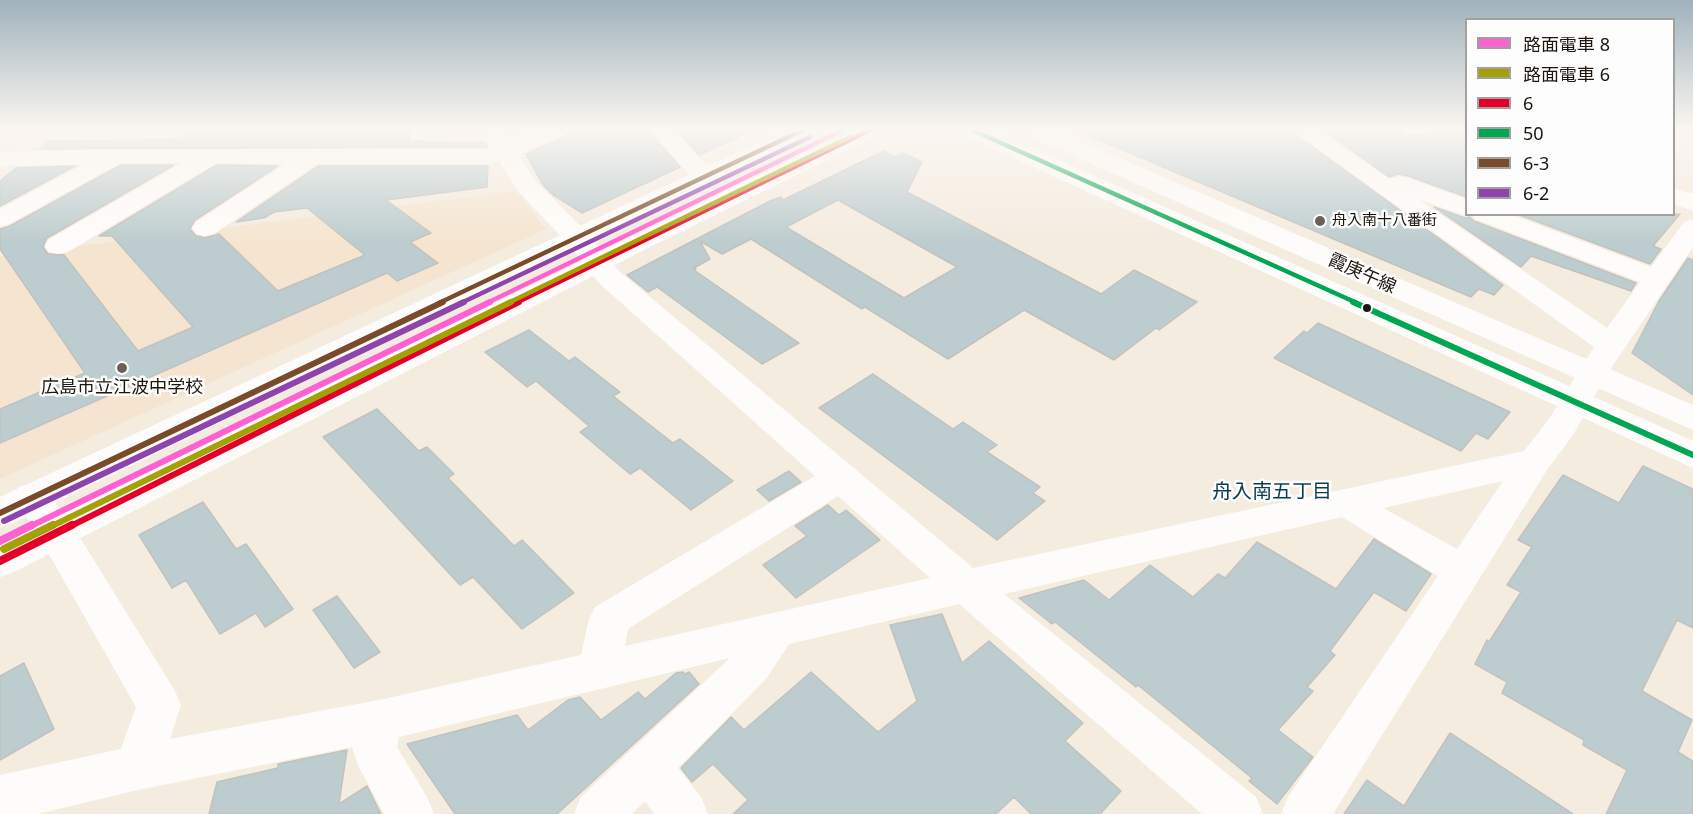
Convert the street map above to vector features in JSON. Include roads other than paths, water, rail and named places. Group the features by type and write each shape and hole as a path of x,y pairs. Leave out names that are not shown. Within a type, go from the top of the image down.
{"street":[{"path":"0,219 96,167"},
{"path":"58,246 193,167"},
{"path":"205,228 296,167"},
{"path":"514,167 527,186 588,250 609,277 966,586 1239,814"},
{"path":"695,167 707,176"},
{"path":"0,561 588,250 707,176 726,167"},
{"path":"138,768 159,705 68,552 54,534 16,505 588,250 784,167"},
{"path":"1066,167 1593,374"},
{"name":"霞庚午線","path":"1119,167 1693,418"},
{"path":"1354,167 1593,374 1693,455"},
{"path":"1365,175 1384,178 1465,207"},
{"path":"1675,196 1693,203"},
{"path":"1489,216 1657,279"},
{"path":"1305,814 1534,460 1561,427 1593,374 1693,228"},
{"path":"0,799 138,768 378,721 600,672 966,586 1534,460"},
{"path":"600,672 609,619 841,477"},
{"path":"1348,501 1361,513 1463,571"},
{"path":"598,814 751,666 776,630"},
{"path":"378,721 374,750 410,814"},
{"path":"647,767 684,814"}],"tram line":[{"name":"8","path":"0,541 767,167"},
{"name":"6","path":"4,549 788,167"}],"place":[{"name":"舟入南十八番街","path":"1320,221"},
{"name":"広島市立江波中学校","path":"122,368"}],"district":[{"name":"舟入南五丁目","path":"1272,492"}]}
